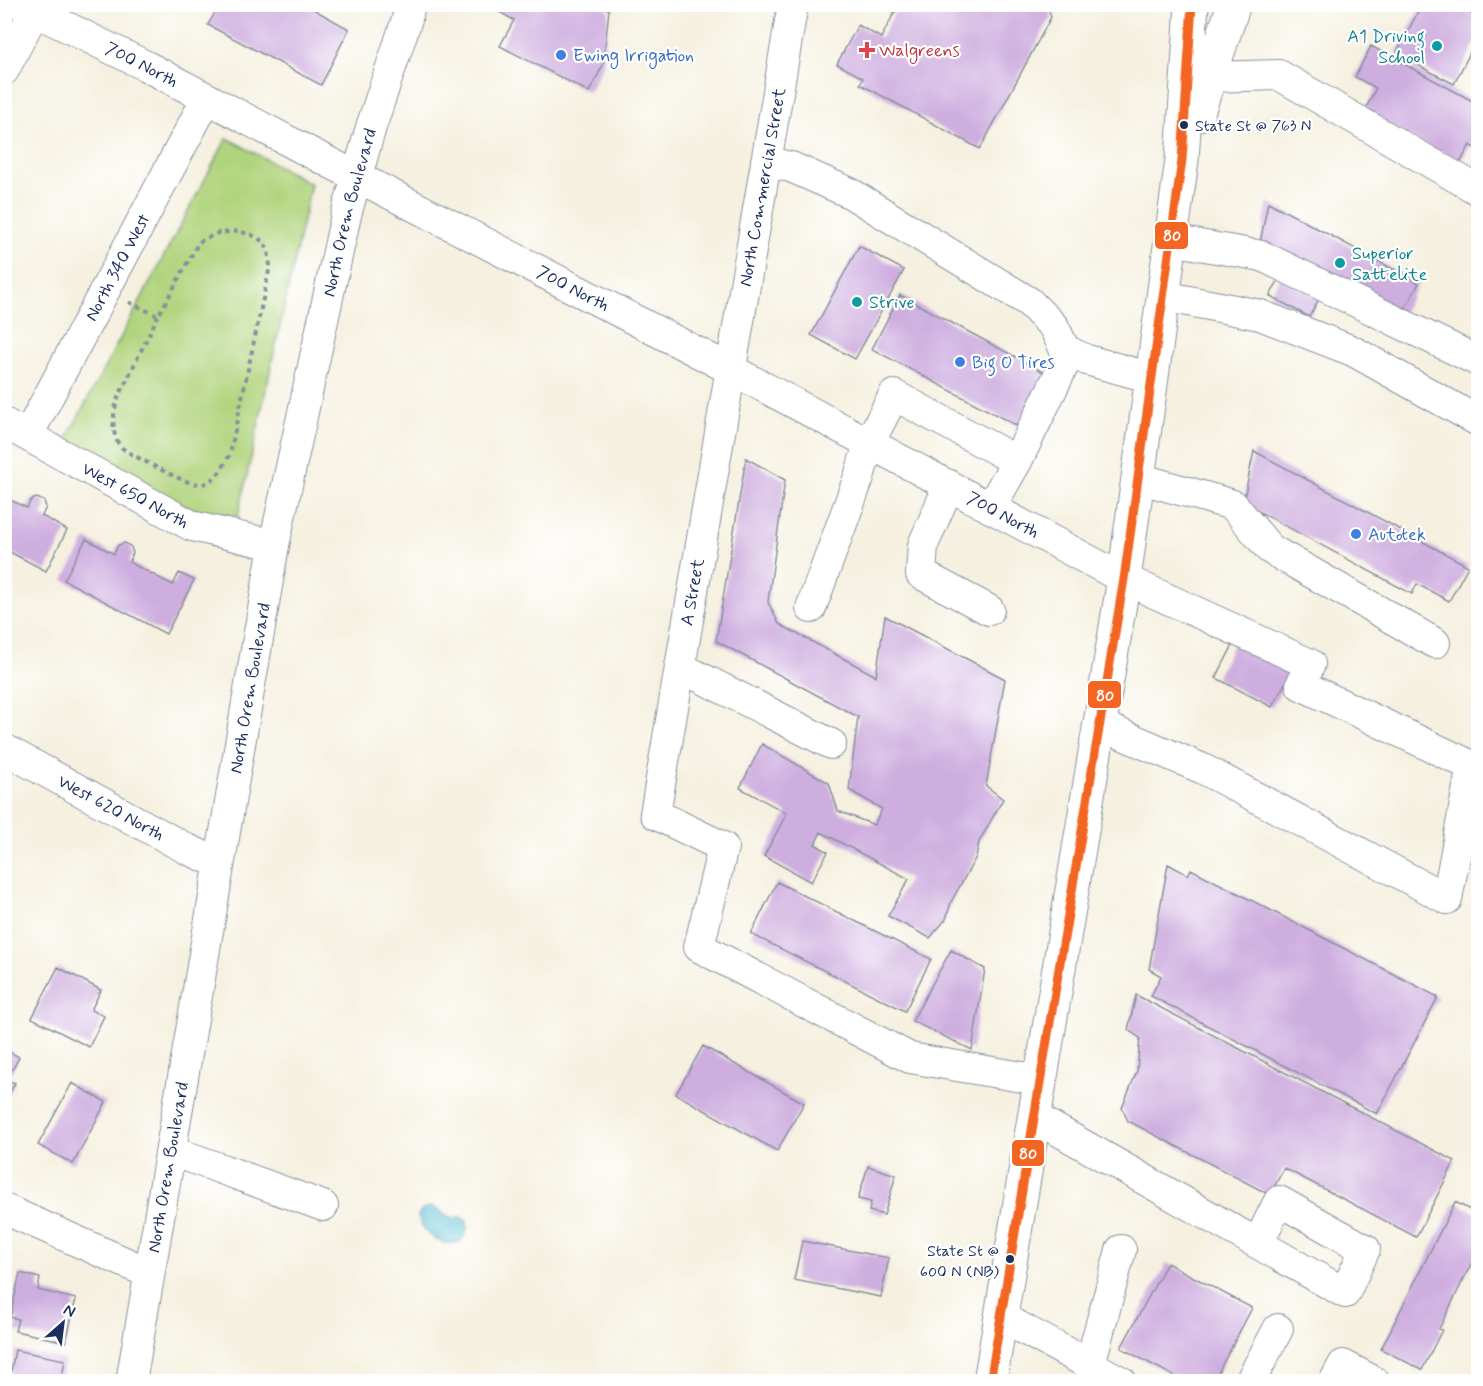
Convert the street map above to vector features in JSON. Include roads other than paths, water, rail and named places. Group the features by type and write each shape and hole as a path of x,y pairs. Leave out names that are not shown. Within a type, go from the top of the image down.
{"main road":[{"path":"990,1382 1124,579 1182,160 1192,4"},
{"path":"1182,160 1233,4"}],"street":[{"name":"North Orem Boulevard","path":"131,1382 274,545 346,214 410,4"},
{"name":"North Commercial Street","path":"730,369 793,4"},
{"name":"700 North","path":"27,8 146,66 730,369 1124,579 1310,664 1301,685 1472,766 1447,899 1203,769 1100,725"},
{"path":"4,70 27,8"},
{"path":"1210,77 1279,75 1479,190"},
{"name":"North 340 West","path":"16,429 105,289 207,98"},
{"path":"766,162 791,167 850,193 1029,302 1054,327 1065,350 1087,360 1152,378"},
{"path":"1171,240 1262,256 1479,361"},
{"path":"1163,296 1260,315 1343,347 1479,421"},
{"path":"990,508 1017,461 1070,352"},
{"name":"A Street","path":"730,369 655,814 723,847 699,947 910,1058 1040,1080"},
{"path":"811,608 859,477 869,443 894,395 1017,461"},
{"name":"West 650 North","path":"16,429 192,526 274,545"},
{"path":"1138,478 1233,505 1270,549 1435,644"},
{"path":"949,485 923,545 921,574 989,610"},
{"path":"680,666 831,744"},
{"name":"West 620 North","path":"4,749 187,849 219,863"},
{"path":"1034,1117 1258,1243"},
{"path":"171,1151 323,1206"},
{"path":"4,1209 149,1273"},
{"path":"1090,1364 1121,1250"},
{"path":"1001,1317 1122,1382"},
{"path":"1250,1382 1278,1329"},
{"path":"1334,1382 1342,1365 1375,1382"}],"water":[{"path":"432,1207 448,1217 461,1217 467,1221 464,1237 454,1243 433,1238 426,1231 418,1216 424,1209"}],"place":[{"name":"A1 Driving School","path":"1437,46"},
{"name":"Walgreens","path":"867,50"},
{"name":"Ewing Irrigation","path":"561,55"},
{"name":"State St @ 763 N","path":"1184,125"},
{"name":"Superior Sattelite","path":"1340,263"},
{"name":"Strive","path":"857,302"},
{"name":"Big O Tires","path":"960,362"},
{"name":"Autotek","path":"1356,534"},
{"name":"State St @ 600 N (NB)","path":"1010,1259"}]}
